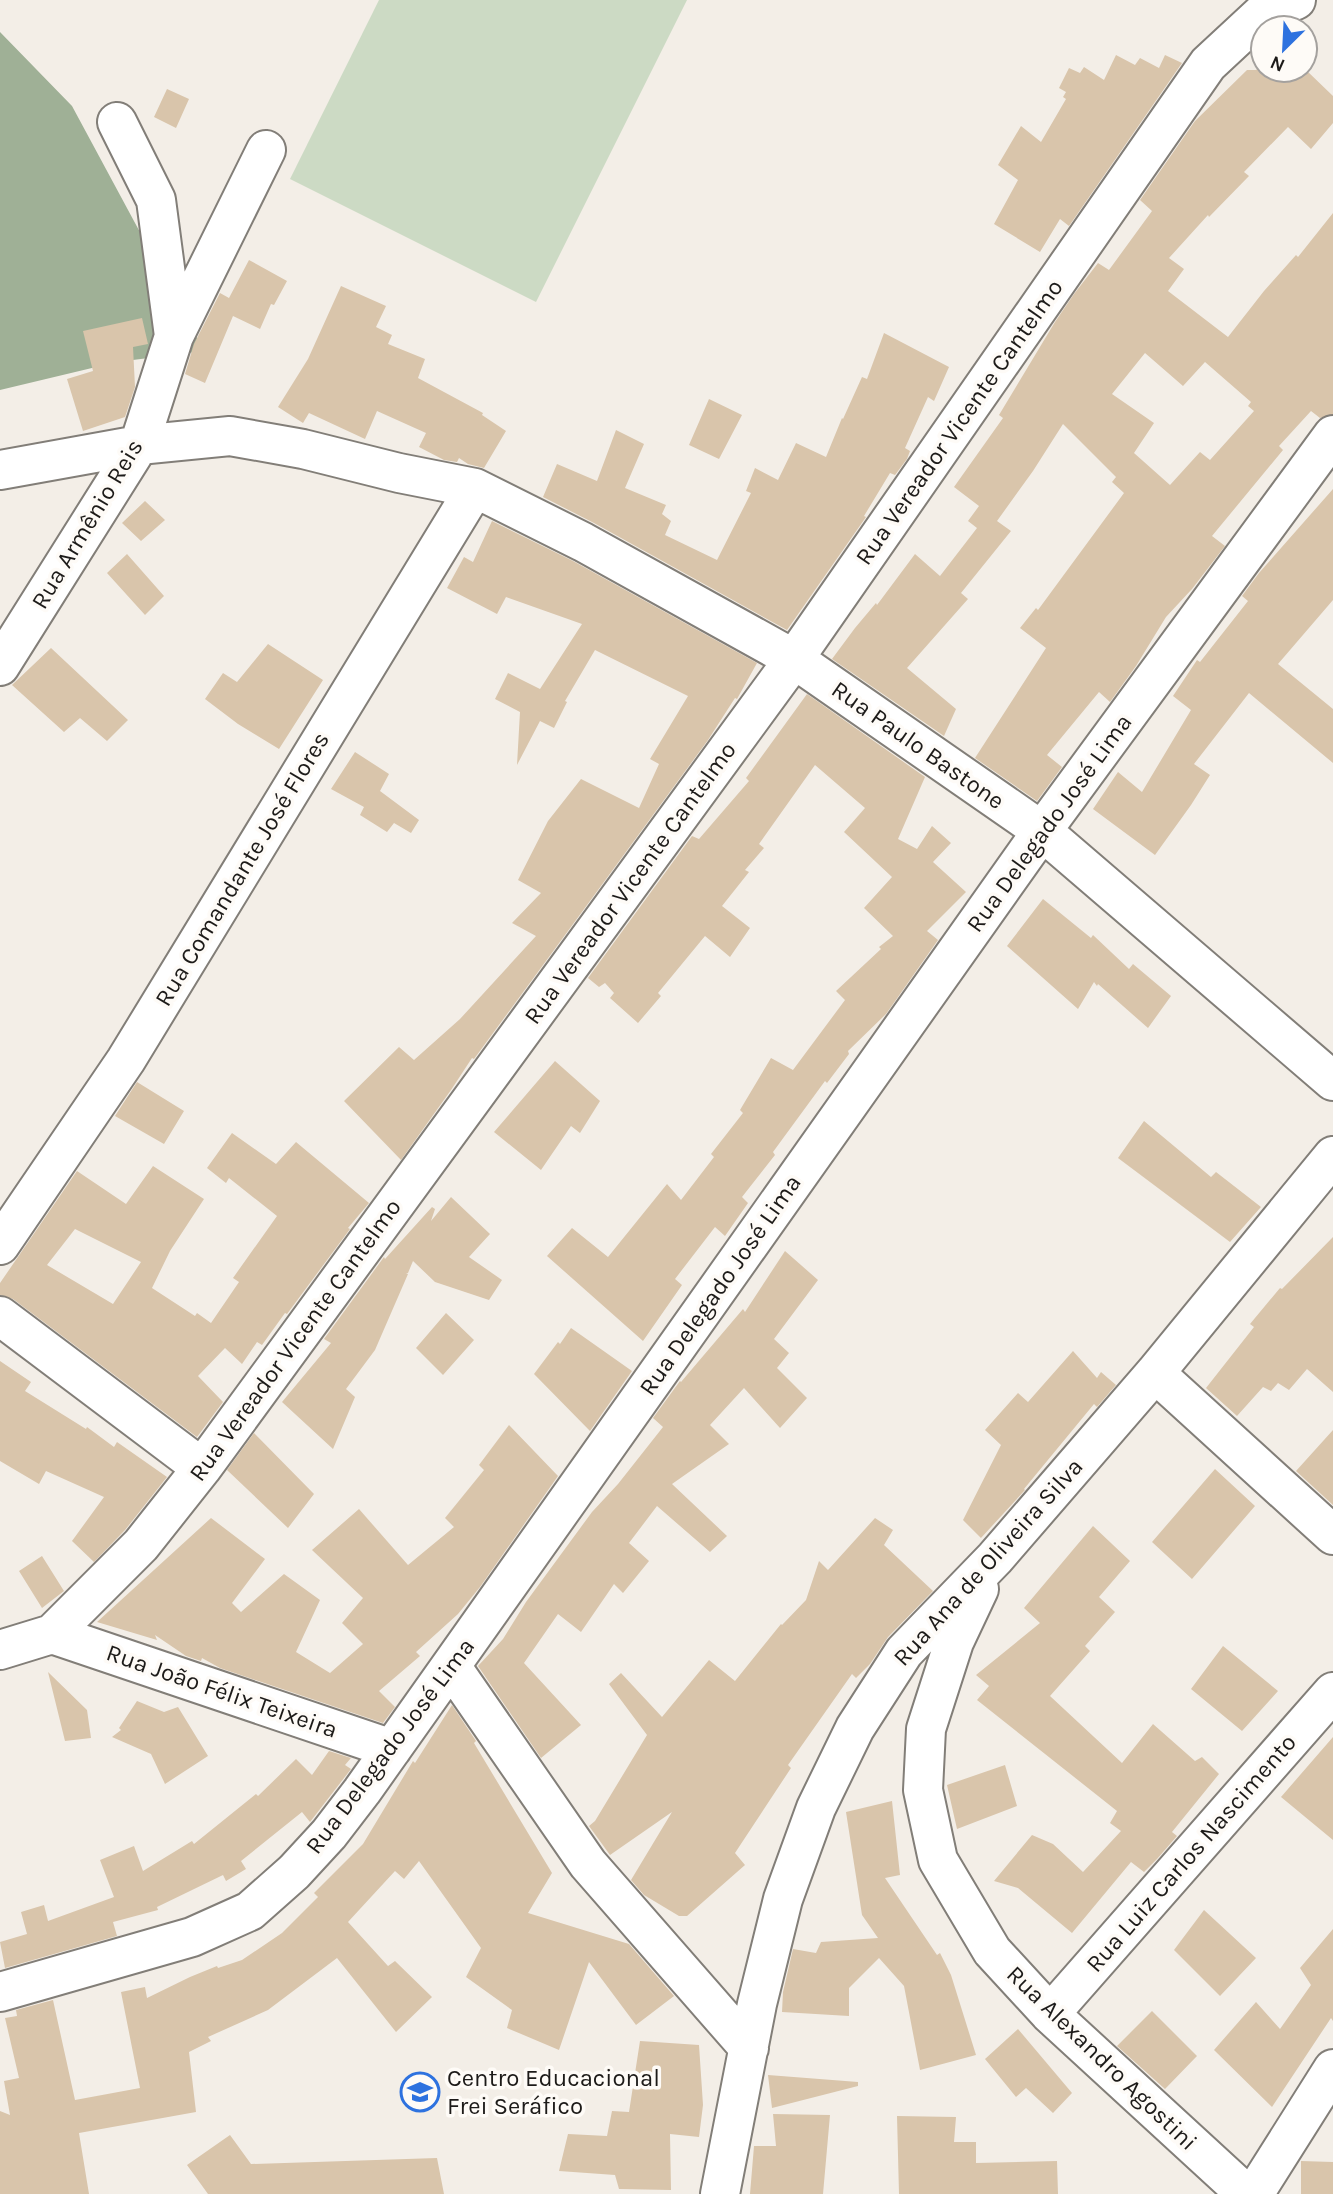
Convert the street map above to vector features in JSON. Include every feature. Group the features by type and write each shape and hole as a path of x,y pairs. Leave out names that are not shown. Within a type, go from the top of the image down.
{"street":[{"name":"Rua Vereador Vicente Cantelmo","path":"0,1650 52,1634 141,1545 202,1468 794,659 1208,64 1265,11 1296,0"},
{"name":"Rua Armênio Reis","path":"117,122 156,200 174,336"},
{"name":"Rua Armênio Reis","path":"0,666 139,444 174,336 266,150"},
{"name":"Rua Delegado José Lima","path":"0,1992 192,1937 250,1911 294,1872 329,1834 1042,831 1333,435"},
{"name":"Rua Paulo Bastone","path":"0,470 139,444 230,436 303,449 399,473 475,488 583,542 794,659 1042,831 1333,1081"},
{"name":"Rua Comandante José Flores","path":"0,1245 126,1060 475,488"},
{"name":"Rua Ana de Oliveira Silva","path":"720,2194 749,2048 783,1899 816,1808 855,1728 904,1652 995,1558 1155,1373 1333,1156"},
{"path":"0,1316 202,1468"},
{"path":"1155,1373 1333,1535"},
{"name":"Rua Alexandro Agostini","path":"995,1558 954,1642 926,1729 923,1790 938,1860 992,1951 1050,2014 1246,2194"},
{"name":"Rua João Félix Teixeira","path":"52,1634 392,1749"},
{"path":"451,1666 588,1864 749,2048"},
{"name":"Rua Luiz Carlos Nascimento","path":"1050,2014 1333,1692"},
{"path":"1254,2194 1333,2070"}],"green space":[{"path":"379,0 687,0 536,302 290,179"},
{"path":"0,32 72,106 204,351 117,362 0,390"}],"building":[{"path":"1116,55 1135,65 1140,58 1159,68 1165,55 1182,63 1069,226 1060,219 1040,252 994,224 1018,180 998,165 1021,126 1041,142 1066,99 1063,97 1066,92 1059,88 1069,68 1080,73 1084,67 1104,80"},
{"path":"1247,70 1249,84 1319,83 1333,96 1333,123 1311,149 1288,127 1244,172 1249,176 1209,217 1208,215 1169,258 1184,269 1168,291 1228,337 1264,291 1296,255 1298,257 1333,213 1333,414 1320,418 1311,411 1279,446 1283,450 1212,536 1225,546 1192,589 1166,617 1110,702 1099,692 1047,755 1062,767 1037,801 975,758 1046,648 1020,628 1036,608 1038,610 1124,493 1112,482 1116,477 1063,424 997,521 1011,531 961,593 968,599 907,668 956,709 944,736 832,659 915,554 940,576 977,528 968,521 979,506 954,487 1003,418 999,415 1074,294 1098,263 1109,270 1152,211 1140,200 1195,121","holes":["1145,353 1183,386 1205,362 1251,402 1248,406 1254,411 1210,460 1200,452 1170,485 1134,453 1154,423 1112,394"]},
{"path":"167,89 189,99 176,128 154,117"},
{"path":"249,260 287,281 274,305 271,304 260,329 233,316 205,383 185,374 194,344 220,293 229,298"},
{"path":"341,286 386,306 376,327 392,335 388,344 425,359 418,378 483,413 482,415 506,431 484,468 468,464 459,458 457,462 444,460 419,447 426,433 377,411 365,439 309,413 303,423 278,407 308,359"},
{"path":"142,318 148,344 133,347 135,387 125,417 83,431 67,379 93,371 83,331"},
{"path":"884,333 949,367 934,401 928,397 905,448 910,451 907,459 895,475 890,473 864,516 866,517 787,630 543,497 557,464 597,481 616,430 644,444 625,488 666,505 662,514 671,521 665,535 717,560 751,493 746,491 755,468 778,480 796,443 826,457 862,377 867,379"},
{"path":"709,399 742,415 719,459 689,445"},
{"path":"1333,489 1333,600 1278,664 1333,709 1333,763 1249,693 1194,764 1210,775 1155,855 1093,809 1118,772 1142,792 1191,710 1173,696 1197,660 1200,662 1248,601 1242,596 1259,573"},
{"path":"145,501 165,520 141,541 122,523"},
{"path":"492,521 573,561 757,663 737,699 735,698 708,740 474,1059 472,1058 401,1160 344,1101 399,1047 414,1060 460,1019 536,936 512,923 541,893 518,880 548,821 581,779 639,808 659,764 650,759 688,696 595,650 565,701 567,702 554,728 540,721 517,765 520,712 495,699 508,673 540,689 582,624 506,597 497,614 447,588 464,557 473,562"},
{"path":"127,554 164,596 145,615 107,573"},
{"path":"268,644 323,680 279,749 238,724 205,699 223,673 237,682"},
{"path":"51,648 128,720 107,741 80,718 64,732 12,685"},
{"path":"807,694 925,777 898,839 917,849 932,826 951,843 933,862 966,892 927,931 938,940 886,1014 848,1051 849,1054 827,1083 825,1081 773,1152 775,1155 742,1197 748,1203 725,1236 715,1227 675,1279 682,1285 643,1341 547,1256 572,1228 608,1257 667,1184 681,1200 714,1157 711,1154 743,1113 740,1110 771,1058 793,1070 845,1000 836,991 893,936 864,908 892,877 844,832 865,808 815,765 759,844 764,848 745,870 749,872 722,906 750,928 730,957 705,936 658,993 661,996 638,1023 610,998 614,993 605,983 599,987 588,978 692,836 699,839 749,781 746,778"},
{"path":"355,752 389,774 380,791 419,820 411,833 394,823 387,832 360,815 364,807 331,789"},
{"path":"1043,899 1091,938 1093,935 1129,969 1133,964 1171,996 1148,1028 1094,982 1078,1009 1007,946"},
{"path":"555,1061 600,1101 580,1133 571,1126 541,1170 494,1132"},
{"path":"137,1082 184,1111 164,1144 115,1116"},
{"path":"1144,1121 1211,1177 1216,1172 1261,1207 1230,1242 1118,1158"},
{"path":"232,1133 276,1164 296,1142 369,1203 262,1345 257,1342 242,1364 225,1348 198,1376 223,1402 197,1437 13,1299 0,1295 0,1283 77,1171 126,1204 153,1166 204,1199 170,1251 152,1288 195,1316 197,1313 211,1323 239,1282 233,1278 277,1216 229,1178 226,1183 207,1168","holes":["75,1229 141,1262 113,1304 47,1265"]},
{"path":"451,1197 490,1234 469,1257 502,1280 489,1300 435,1282 413,1261 375,1350 346,1389 355,1397 333,1449 282,1402 331,1343 324,1339 384,1257 385,1259 432,1207 435,1209 431,1221"},
{"path":"1333,1237 1333,1392 1307,1369 1289,1390 1278,1383 1271,1391 1263,1387 1237,1416 1206,1388 1254,1327 1250,1324 1280,1288 1282,1289"},
{"path":"785,1251 818,1280 774,1339 789,1353 777,1368 807,1398 780,1428 744,1388 710,1425 729,1444 672,1484 727,1536 710,1552 657,1506 629,1543 649,1561 623,1593 614,1584 581,1632 558,1614 524,1663 581,1725 541,1758 478,1666 503,1639 526,1602 592,1512 663,1427 653,1418 680,1381 743,1309 745,1312"},
{"path":"446,1313 474,1340 443,1375 416,1348"},
{"path":"571,1328 632,1371 590,1431 534,1374"},
{"path":"1073,1351 1097,1378 1101,1372 1116,1385 1097,1407 1094,1404 1025,1490 981,1538 963,1520 1001,1445 985,1430 1018,1393 1028,1402"},
{"path":"0,1361 31,1382 25,1391 86,1429 87,1427 114,1447 117,1442 167,1477 125,1530 94,1562 72,1541 104,1497 46,1471 39,1484 0,1461"},
{"path":"509,1425 558,1476 458,1614 416,1652 420,1656 379,1691 395,1707 383,1723 220,1668 202,1658 201,1661 186,1656 155,1635 157,1640 97,1622 211,1518 265,1559 232,1603 241,1612 284,1574 320,1600 296,1652 330,1673 363,1644 342,1623 363,1598 312,1550 359,1509 408,1565 454,1527 445,1518 484,1470 479,1465"},
{"path":"1333,1430 1333,1505 1296,1471"},
{"path":"254,1433 314,1494 288,1528 227,1470"},
{"path":"1215,1469 1255,1506 1192,1579 1152,1542"},
{"path":"875,1518 893,1530 884,1545 933,1591 888,1637 870,1664 856,1678 852,1674 788,1765 791,1768 735,1853 745,1865 687,1916 679,1916 644,1895 631,1880 672,1812 610,1855 589,1826 595,1821 647,1735 609,1684 621,1673 662,1717 709,1660 735,1681 781,1624 806,1600 819,1561 828,1570"},
{"path":"1093,1526 1130,1561 1099,1597 1115,1612 1085,1646 1090,1651 1050,1696 1122,1763 1153,1724 1195,1761 1202,1757 1219,1774 1172,1832 1177,1836 1157,1859 1144,1872 1131,1862 1072,1933 1018,1888 994,1881 1032,1835 1053,1844 1083,1872 1121,1831 1110,1823 1117,1811 977,1700 989,1686 976,1675 1040,1623 1024,1608"},
{"path":"42,1556 64,1591 42,1608 19,1571"},
{"path":"1223,1646 1278,1691 1242,1731 1191,1689"},
{"path":"48,1672 87,1710 91,1738 65,1741"},
{"path":"137,1701 164,1712 178,1707 208,1756 165,1784 151,1754 112,1737 121,1730 119,1728"},
{"path":"452,1705 476,1741 474,1743 552,1873 528,1913 629,1944 674,1996 636,2025 589,1962 559,2050 507,2028 512,2010 466,1977 481,1948 419,1861 404,1879 395,1871 348,1922 388,1966 395,1961 432,1997 396,2032 337,1958 268,2010 208,2037 211,2041 189,2052 196,2112 79,2133 89,2194 0,2194 0,2111 10,2115 4,2081 19,2078 5,2018 17,2016 16,2010 53,2000 75,2100 140,2088 121,1992 145,1987 147,1998 217,1966 218,1968 242,1960 282,1933 318,1897 314,1893 363,1844 413,1761 415,1763"},
{"path":"1333,1737 1333,1840 1281,1797"},
{"path":"329,1751 351,1758 345,1765 351,1769 310,1822 302,1812 241,1861 246,1869 226,1881 223,1875 157,1907 158,1910 113,1922 117,1936 5,1968 0,1942 27,1934 21,1912 44,1905 48,1921 114,1897 100,1860 134,1846 143,1871 192,1841 194,1844 256,1794 258,1796 296,1759 312,1775"},
{"path":"1005,1765 1017,1806 957,1829 947,1785"},
{"path":"892,1801 900,1875 885,1878 937,1955 940,1953 951,1975 976,2055 920,2070 904,1986 879,1958 849,1988 849,2016 782,2012 783,1992 793,1949 816,1953 821,1942 878,1938 862,1915 846,1812"},
{"path":"1204,1910 1256,1958 1220,1996 1174,1950"},
{"path":"1333,1929 1333,2021 1331,2018 1272,2107 1214,2050 1256,2002 1280,2029 1311,1985 1300,1968"},
{"path":"1152,2011 1197,2056 1165,2089 1117,2046"},
{"path":"1018,2029 1072,2093 1053,2113 1026,2088 1016,2097 985,2059"},
{"path":"640,2041 699,2045 703,2105 699,2137 670,2134 671,2190 619,2189 615,2175 559,2171 568,2134 607,2136 612,2111 629,2112"},
{"path":"768,2075 858,2082 858,2086 772,2108"},
{"path":"773,2114 830,2115 823,2194 750,2194 754,2146 776,2146"},
{"path":"897,2116 956,2117 954,2142 976,2142 976,2163 1057,2161 1058,2194 899,2194"},
{"path":"230,2135 251,2164 437,2158 444,2194 208,2194 187,2165"},
{"path":"1301,2161 1333,2162 1333,2194 1301,2194"}],"place":[{"name":"Centro Educacional Frei Seráfico","path":"420,2092"}]}
